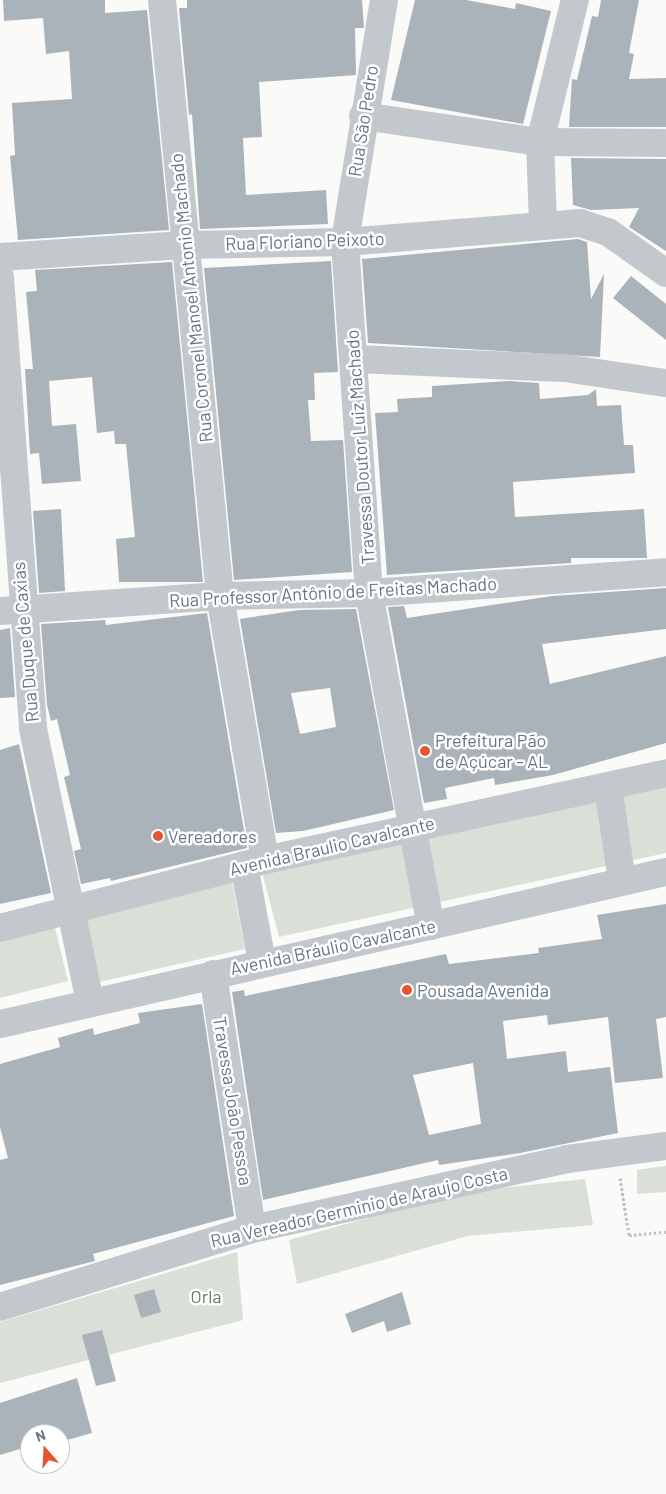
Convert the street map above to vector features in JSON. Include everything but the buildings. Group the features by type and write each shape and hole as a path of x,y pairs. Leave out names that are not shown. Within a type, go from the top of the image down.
{"street":[{"name":"Rua Coronel Manoel Antonio Machado","path":"162,0 220,596 255,862 262,962"},
{"name":"Rua São Pedro","path":"345,242 363,116 384,0"},
{"path":"543,224 540,142 576,0"},
{"path":"363,116 540,142 666,143"},
{"name":"Rua Floriano Peixoto","path":"0,257 186,245 345,242 543,224 580,223 608,232 666,273"},
{"name":"Travessa Doutor Luiz Machado","path":"345,242 355,360 370,593 411,828 431,926"},
{"name":"Rua Duque de Caxias","path":"0,277 11,610 33,729 72,908 90,1002"},
{"path":"355,360 564,368 666,383"},
{"name":"Rua Professor Antônio de Freitas Machado","path":"11,610 220,596 370,593 666,572"},
{"name":"Avenida Braulio Cavalcante","path":"0,928 255,862 666,773"},
{"path":"608,787 622,881"},
{"name":"Avenida Bráulio Cavalcante","path":"0,1024 262,962 431,926 666,872"},
{"name":"Travessa João Pessoa","path":"213,974 252,1229"},
{"name":"Rua Vereador Germinio de Araujo Costa","path":"0,1307 252,1229 567,1159 666,1146"}],"path":[{"path":"619,1174 630,1235 666,1232"}],"green space":[{"path":"666,783 666,853 279,937 262,872"},
{"path":"231,877 245,949 99,982 85,913"},
{"path":"54,924 68,981 0,998 0,937"},
{"path":"666,1166 666,1192 637,1194 637,1170"},
{"path":"585,1179 593,1225 468,1236 297,1284 289,1240 456,1193"},
{"name":"Orla","path":"237,1252 243,1320 0,1383 0,1322"}],"place":[{"name":"Prefeitura Pão de Açúcar - AL","path":"425,751"},
{"name":"Vereadores","path":"158,836"},
{"name":"Pousada Avenida","path":"407,990"}]}
